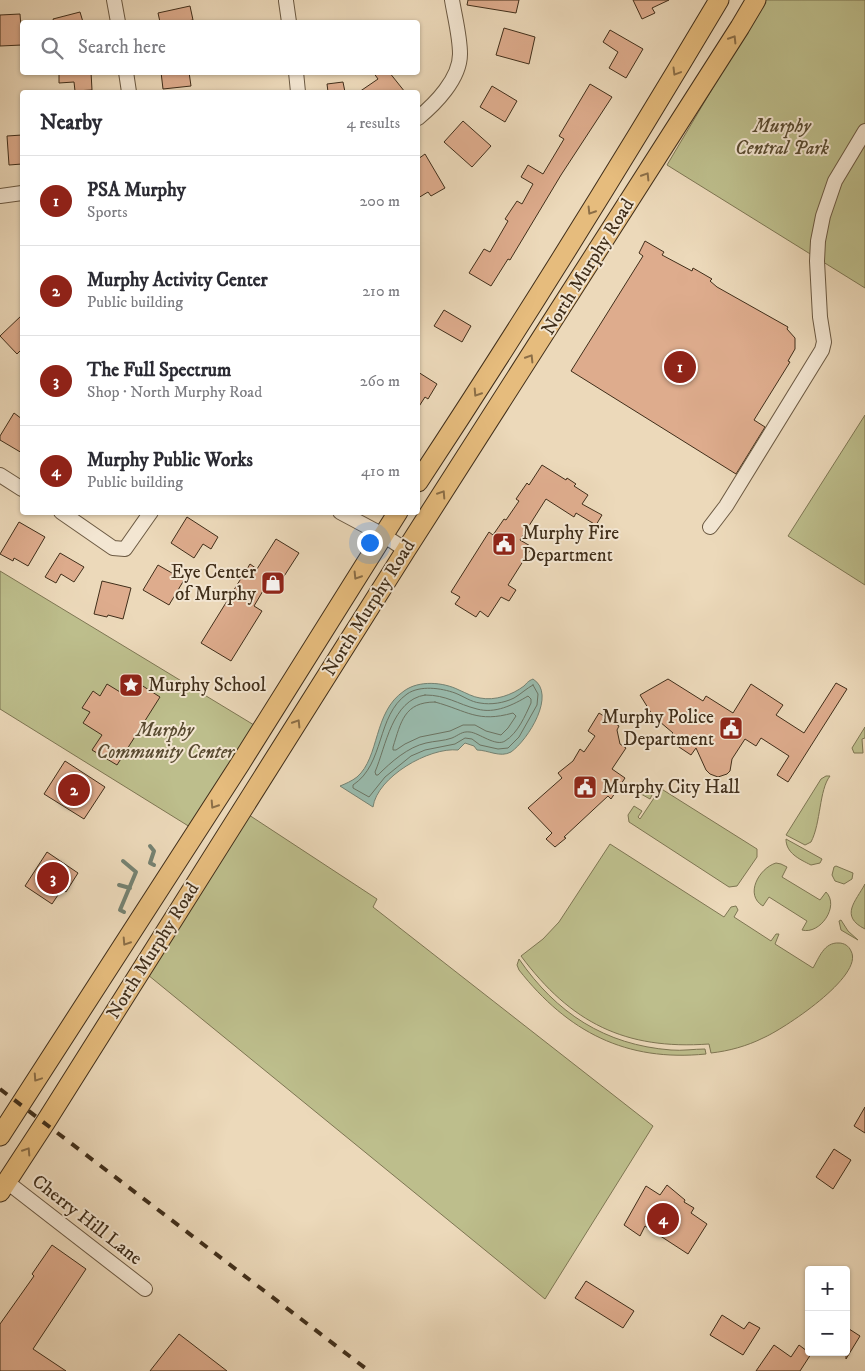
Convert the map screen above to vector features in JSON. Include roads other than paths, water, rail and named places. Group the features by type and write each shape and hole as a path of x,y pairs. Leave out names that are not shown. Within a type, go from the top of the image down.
{"main road":[{"name":"North Murphy Road","path":"420,479 487,377 632,146 719,0"},
{"name":"North Murphy Road","path":"3,1187 50,1116 406,550 421,516 756,0"},
{"name":"North Murphy Road","path":"0,1136 244,757 396,515"},
{"path":"244,757 266,771"}],"street":[{"path":"114,0 118,20"},
{"path":"420,116 436,100 458,68 460,55 452,0"},
{"path":"286,2 289,20"},
{"path":"126,75 129,90"},
{"path":"296,75 298,90"},
{"path":"710,527 726,506 822,350 824,342 820,317 818,242 822,216 835,181 865,131"},
{"path":"0,196 20,193"},
{"path":"0,475 20,487"},
{"path":"65,515 114,548 125,549 149,515"},
{"path":"346,515 406,550"},
{"name":"Cherry Hill Lane","path":"3,1187 145,1288"}],"water":[{"path":"533,679 540,686 542,695 541,706 532,728 511,752 498,754 477,750 474,746 465,743 458,750 433,753 406,766 394,775 384,785 373,807 340,786 357,777 364,768 370,758 387,710 394,700 410,687 431,683 446,685 470,695 492,699 514,692"}],"waterway":[{"path":"150,846 154,851 150,863 154,865"},
{"path":"123,861 136,872 120,910 124,912"},
{"path":"119,885 130,888"}],"railway":[{"path":"0,1089 369,1371"}],"place":[{"name":"PSA Murphy","path":"680,367"},
{"name":"Murphy Fire Department","path":"504,544"},
{"name":"Eye Center of Murphy","path":"273,583"},
{"name":"Murphy School","path":"131,685"},
{"name":"Murphy Police Department","path":"731,728"},
{"name":"Murphy City Hall","path":"585,787"},
{"name":"Murphy Activity Center","path":"74,790"},
{"name":"The Full Spectrum","path":"53,878"},
{"name":"Murphy Public Works","path":"663,1219"}],"park label":[{"name":"Murphy Central Park","path":"782,137"},
{"name":"Murphy Community Center","path":"165,741"}]}
